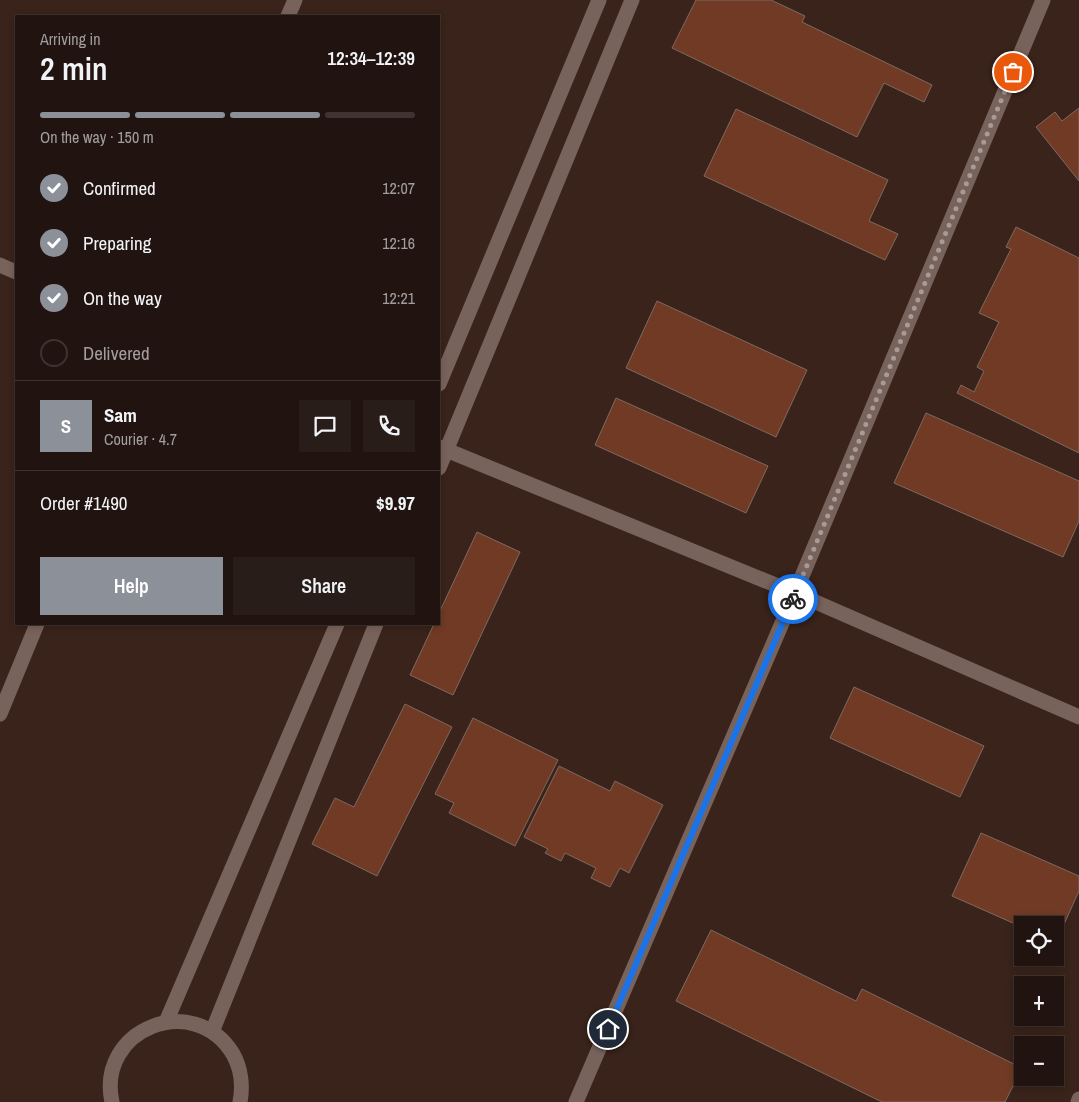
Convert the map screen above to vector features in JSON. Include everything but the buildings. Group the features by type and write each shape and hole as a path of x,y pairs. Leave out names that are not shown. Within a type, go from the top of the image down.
{"street":[{"path":"288,15 295,0"},
{"path":"440,382 599,0"},
{"path":"440,462 442,449 632,0"},
{"path":"576,1102 795,593 1043,0"},
{"path":"0,265 15,272"},
{"path":"442,449 795,593 1079,716"},
{"path":"0,714 37,625"},
{"path":"166,1022 337,625"},
{"path":"212,1032 376,625"},
{"path":"112,1102 110,1090 111,1074 120,1052 136,1034 150,1026 166,1022 190,1023 212,1032 227,1046 237,1064 241,1085 240,1102"}],"shaded area":[{"path":"0,0 1079,0 1079,1102 0,1102"}],"way so far":[{"path":"793,599 1013,72"}],"route":[{"path":"608,1029 793,599"}]}
